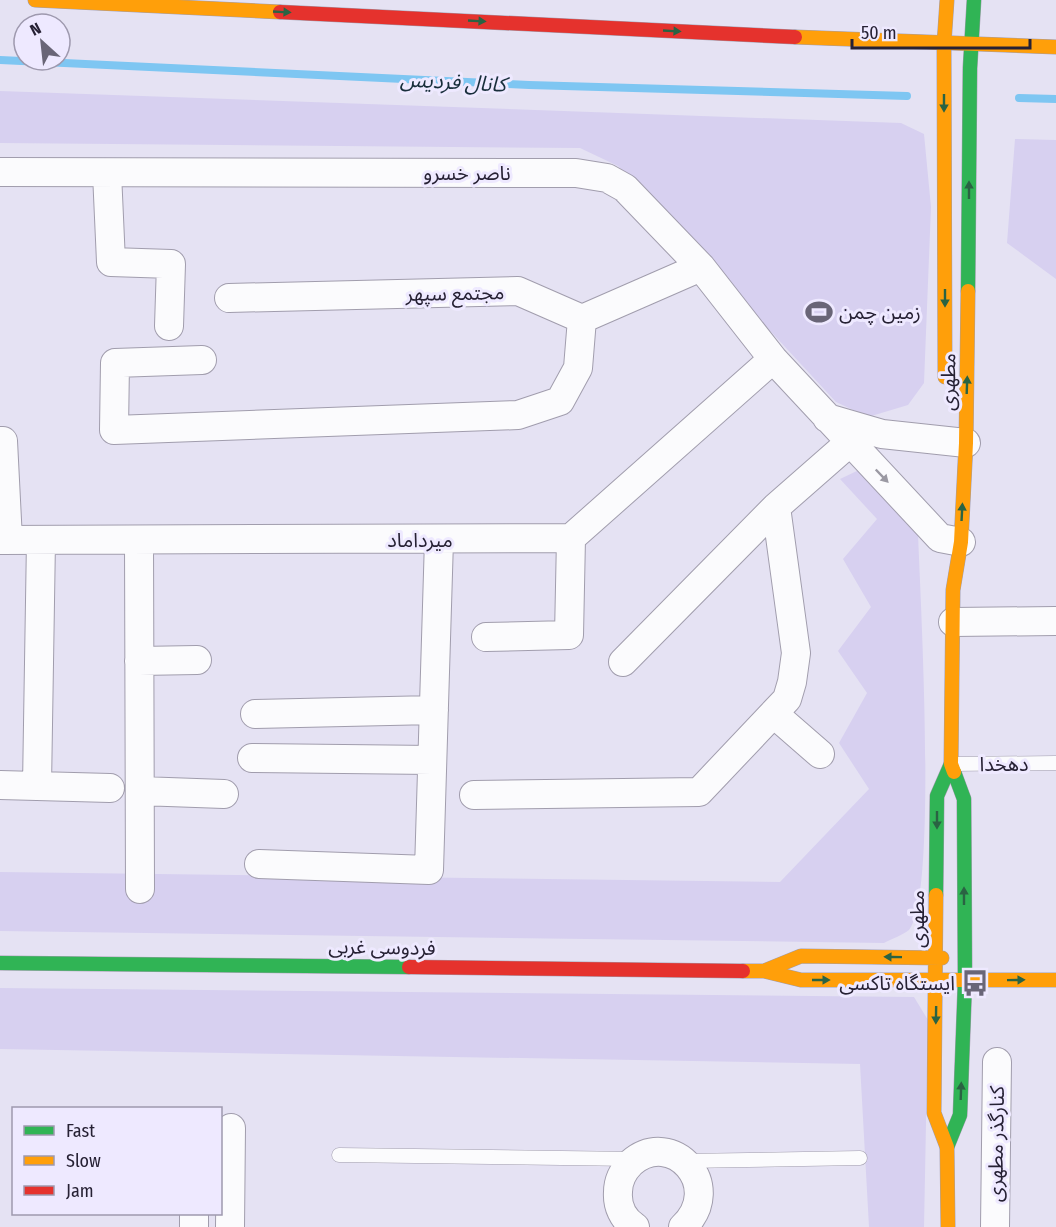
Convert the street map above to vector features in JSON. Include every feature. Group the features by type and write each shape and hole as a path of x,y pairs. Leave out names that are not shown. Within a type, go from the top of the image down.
{"main road":[{"path":"35,0 944,44 1056,47"},
{"path":"945,390 944,44 947,0"},
{"name":"مطهری","path":"947,1147 960,1115 965,981 970,958 964,799 951,764 953,591 946,541 970,116 974,0"},
{"path":"1011,58 1032,46"},
{"path":"970,116 983,87"},
{"path":"946,541 953,591"},
{"name":"مطهری","path":"948,1227 947,1147 934,1113 937,796 951,764"},
{"name":"فردوسی غربی","path":"764,971 801,956 970,958"},
{"name":"فردوسی غربی","path":"0,963 764,971 801,980 1056,980"}],"street":[{"name":"ناصر خسرو","path":"0,172 576,173 607,178 625,188 701,267 773,359 849,443 946,541"},
{"path":"107,173 111,262 171,264 169,326"},
{"path":"202,360 115,363 114,430 518,415 560,401 578,368 582,319 701,267"},
{"name":"مجتمع سپهر","path":"229,298 518,291 582,319"},
{"path":"486,637 569,634 571,538 773,359"},
{"path":"827,418 882,434 950,441"},
{"path":"0,441 3,441 4,540"},
{"path":"623,662 776,507 849,443"},
{"path":"474,795 699,792 787,699 796,653 776,507"},
{"name":"میرداماد","path":"4,540 571,538"},
{"path":"37,786 41,540"},
{"path":"139,540 140,889"},
{"path":"259,864 429,870 439,540"},
{"path":"953,622 1056,621"},
{"path":"139,661 197,660"},
{"path":"255,714 434,710"},
{"path":"774,714 820,754"},
{"path":"252,758 432,760"},
{"path":"0,785 110,788"},
{"path":"140,792 224,794"},
{"name":"کنارگذر مطهری","path":"994,1227 997,1062"},
{"path":"230,1227 231,1128"},
{"path":"629,1226 622,1213 617,1189 621,1177 636,1159 661,1152 684,1161 695,1173 700,1186 700,1202 694,1216 683,1227"}],"lane":[{"name":"دهخدا","path":"951,764 1056,763"},
{"path":"339,1155 636,1159"},
{"path":"684,1161 860,1158"}],"shaded area":[{"path":"0,91 901,123 924,134 931,207 924,383 908,405 868,417 836,402 618,166 580,148 0,143"},
{"path":"1015,139 1056,140 1056,279 1007,243"},
{"path":"859,470 918,533 924,676 925,805 923,862 918,906 909,930 904,934 884,943 0,931 0,872 780,882 869,789 839,743 867,693 838,651 871,607 843,559 877,519 840,479"},
{"path":"0,988 914,997 928,1020 924,1227 869,1227 860,1064 0,1049"}],"waterway":[{"name":"کانال فردیس","path":"0,60 529,85 907,96"},
{"name":"کانال فردیس","path":"1019,98 1056,99"}],"traffic: fast":[{"path":"968,291 970,68 974,0"},
{"path":"936,895 937,796 951,764"},
{"path":"947,1147 960,1115 965,981 964,799 954,772"},
{"path":"0,963 409,967"}],"traffic: slow":[{"path":"35,0 280,12"},
{"path":"945,377 944,44 947,0"},
{"path":"795,37 1056,47"},
{"path":"954,772 951,764 953,590 961,542 966,443 968,291"},
{"path":"936,895 934,1113 947,1147 948,1227"},
{"path":"764,971 801,956 942,958"},
{"path":"743,971 764,971 801,980 1056,980"}],"traffic: jam":[{"path":"280,12 795,37"},
{"path":"409,967 743,971"}],"place":[{"name":"زمین چمن","path":"819,312"},
{"name":"ایستگاه تاکسی","path":"975,983"}]}
